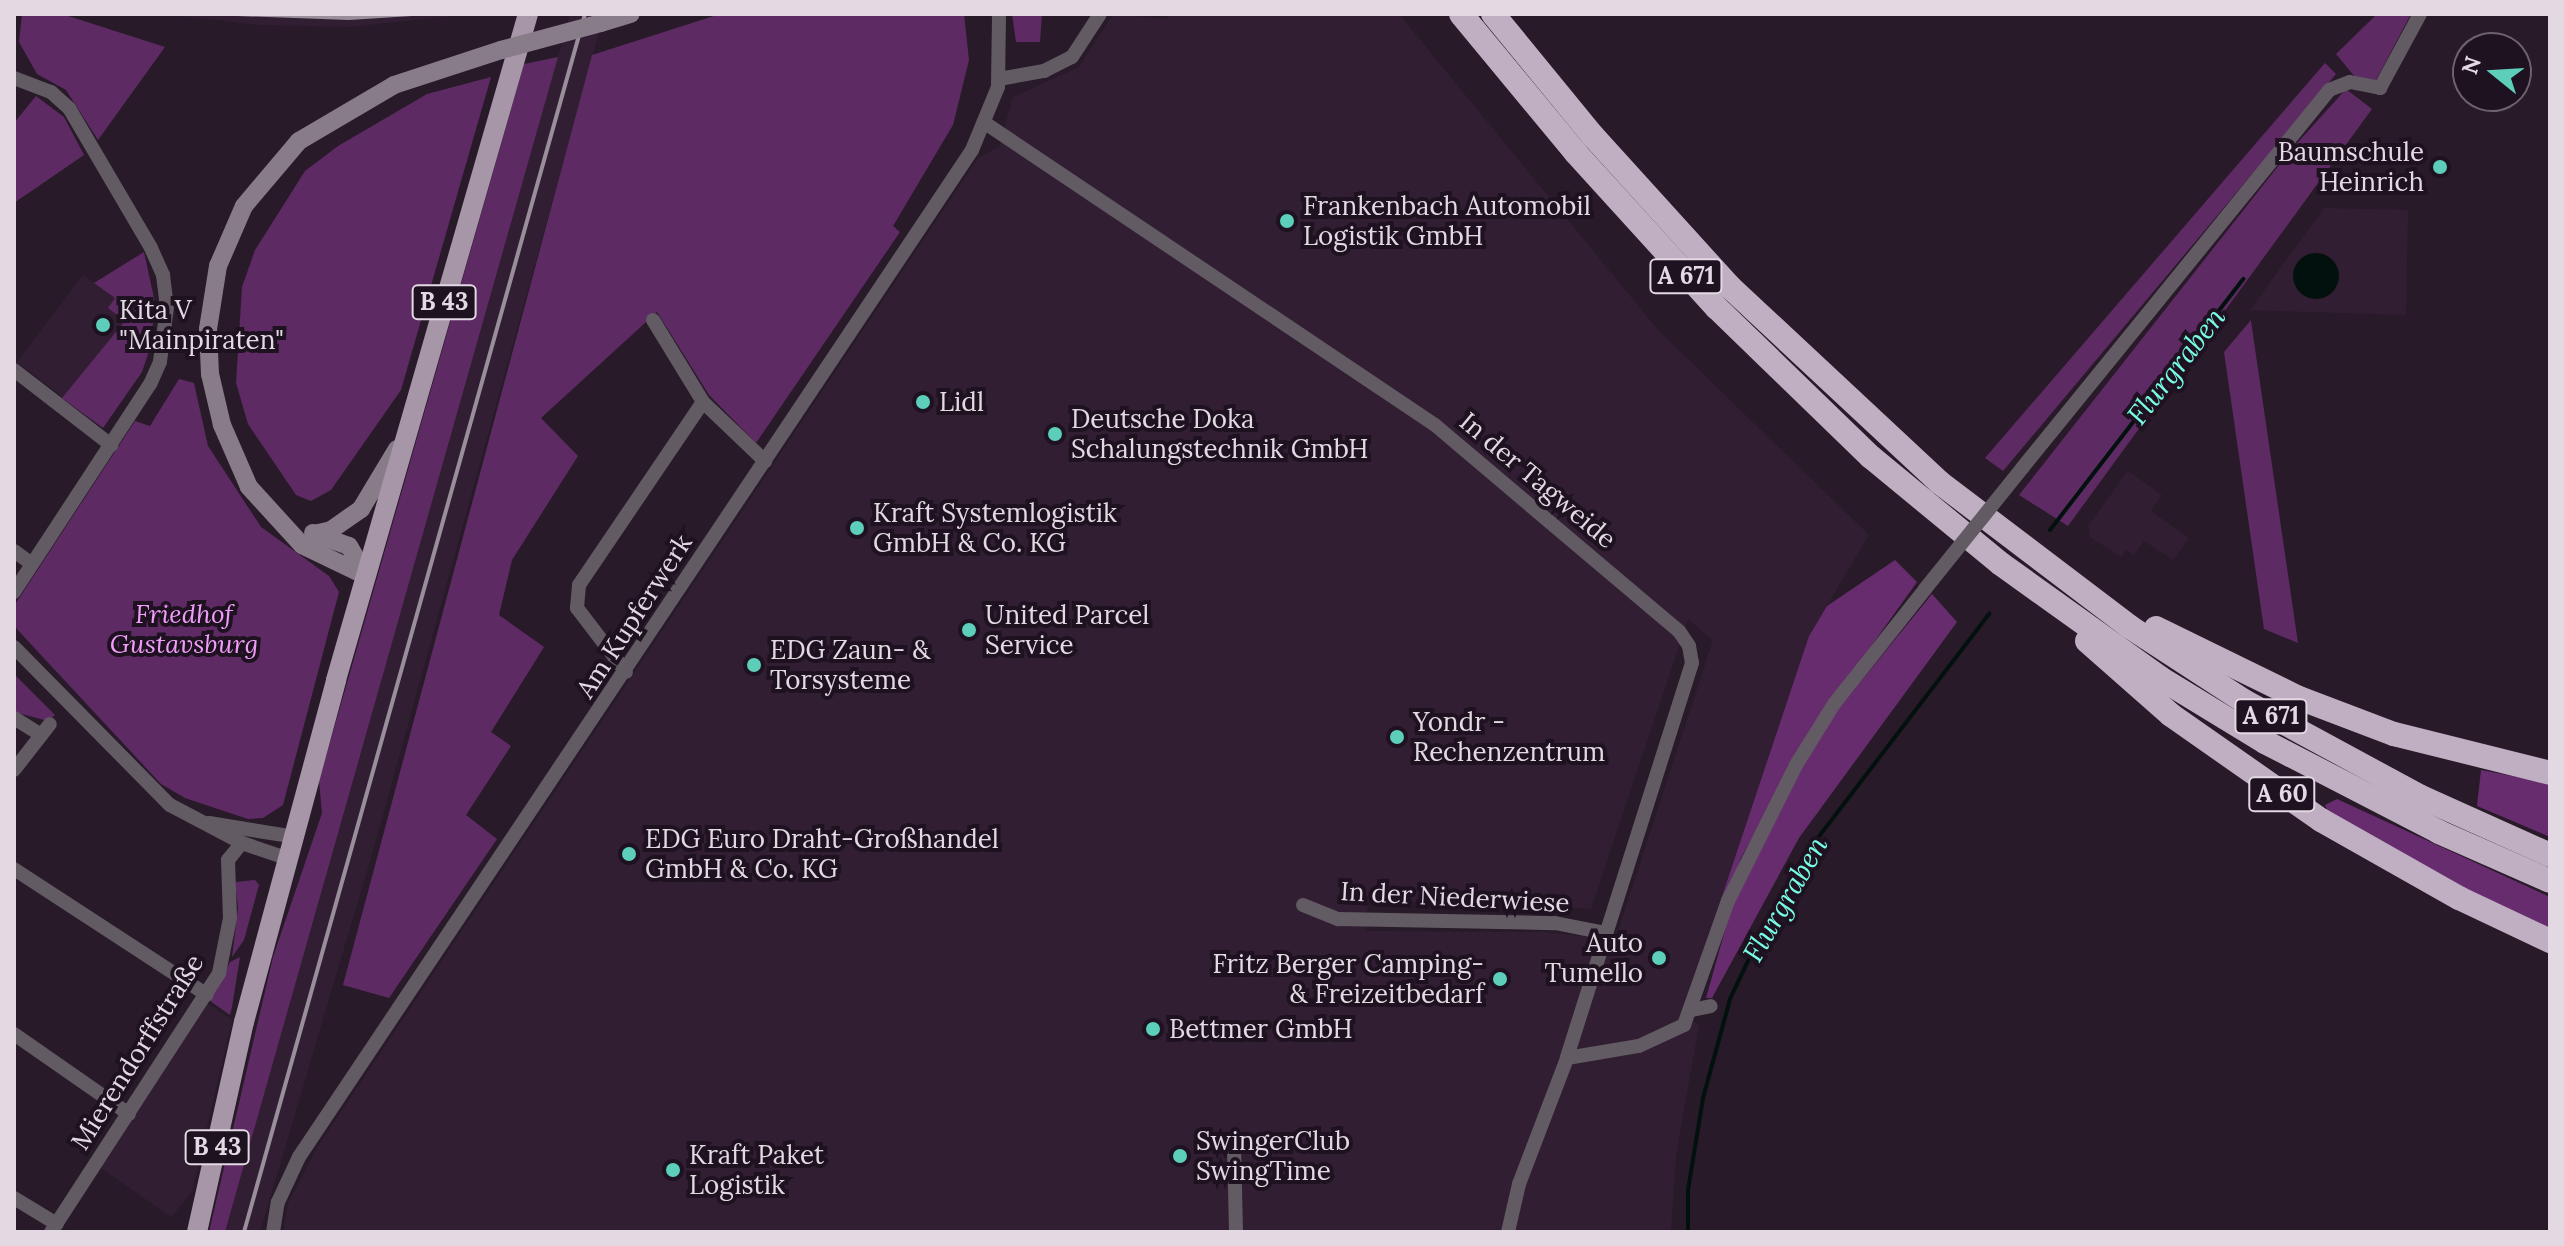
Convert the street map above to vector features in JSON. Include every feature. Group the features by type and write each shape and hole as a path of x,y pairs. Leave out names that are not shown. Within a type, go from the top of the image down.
{"highway":[{"name":"A 671","path":"1461,14 1621,205 1767,359 1913,493 2046,599"},
{"name":"A 671","path":"1493,14 1593,136 1749,307 1901,450 2014,540 2130,627 2244,701 2397,785 2550,855"},
{"name":"A 671","path":"2014,540 2172,637 2299,698 2394,734 2550,773"},
{"name":"A 60","path":"2046,599 2265,742 2399,813 2550,881"},
{"name":"A 60","path":"2046,599 2121,674 2262,780 2389,861 2550,941"}],"main road":[{"name":"B 43","path":"197,1232 244,1022 406,433 528,14"},
{"path":"366,576 275,519 249,487 236,458 209,368 218,266 244,206 281,158 361,102 434,69 631,14"},
{"path":"308,539 331,530 361,509 406,433"}],"street":[{"name":"Am Kupferwerk","path":"273,1232 278,1202 299,1157 626,672 985,123 999,79 999,14"},
{"path":"999,79 1044,71 1072,57 1100,14"},
{"path":"1567,1058 1639,1046 1674,1033 1692,1010 1728,901 1796,765 1834,704 2329,90 2350,82 2380,88 2420,14"},
{"path":"14,78 51,92 69,108 163,275 167,307 160,362 111,445 14,592"},
{"name":"In der Tagweide","path":"985,123 1435,425 1679,631 1692,663 1567,1058 1519,1184 1508,1232"},
{"path":"653,320 703,402 765,461"},
{"path":"14,370 111,445"},
{"path":"626,672 577,608 575,594 703,402"},
{"path":"14,551 32,564"},
{"path":"14,647 170,805 242,843 289,859"},
{"path":"14,718 45,730 14,770"},
{"path":"200,822 295,837"},
{"name":"Mierendorffstraße","path":"54,1228 207,995 226,948 228,860 242,843"},
{"path":"14,869 207,995"},
{"name":"In der Niederwiese","path":"1303,905 1338,919 1555,923 1606,933"},
{"path":"1692,1010 1711,1006"},
{"path":"14,1034 129,1114"},
{"path":"1234,1144 1236,1232"},
{"path":"14,1198 54,1228"}],"shaded area":[{"path":"164,14 473,14 349,27 259,25"},
{"path":"570,14 604,14 375,844 260,1232 225,1232"},
{"path":"1113,14 1167,19 1169,14 1399,14 1658,330 1869,535 1809,636 1683,1013 1699,1025 1676,1155 1671,1232 283,1232 288,1203 318,1146 978,158 999,147 1013,97 1079,67","holes":["1688,619 1713,640 1615,940 1544,932 1365,931 1368,900 1591,909"]},
{"path":"2324,208 2408,210 2406,315 2250,310"},
{"path":"144,252 154,298 152,342 142,372 103,428 17,362 83,275 95,283"},
{"path":"2316,253 2332,260 2339,276 2332,292 2316,299 2300,292 2293,276 2300,260"},
{"path":"2128,471 2162,495 2151,511 2189,538 2173,560 2144,541 2134,555 2126,550 2121,557 2090,537 2088,526"},
{"path":"1895,560 1917,582 1811,730 1741,858 1683,1013 1809,636 1827,606"},
{"path":"1932,594 1957,622 1799,838 1712,998 1706,998 1732,905 1804,761 1840,707"},
{"path":"2481,770 2550,783 2550,837 2477,806"},
{"path":"2337,799 2550,897 2550,933 2438,880 2329,814 2325,805"},
{"path":"207,1003 232,1020 192,1192 171,1217 101,1168"}],"green space":[{"path":"22,14 62,14 165,47 98,140 66,90 37,74 19,42"},
{"path":"720,14 964,14 969,60 953,125 893,226 900,232 756,443 709,395 657,312 541,418 578,456 512,560 499,615 544,647 491,732 511,746 466,815 497,839 389,998 343,985 592,55"},
{"path":"1012,14 1042,14 1040,42 1016,42"},
{"path":"2377,14 2411,14 2376,80 2355,77 2336,54"},
{"path":"558,57 225,1232 209,1232 273,957 322,813 319,781 524,64"},
{"path":"2325,63 2336,74 2003,471 1985,458"},
{"path":"491,77 401,390 331,490 311,501 296,495 248,424 236,383 242,287 255,250 305,171 338,146 427,94"},
{"path":"2346,89 2372,109 2068,526 2019,495 2290,151"},
{"path":"36,96 64,117 84,155 14,203 14,123"},
{"path":"144,252 154,298 152,342 142,372 103,428 62,398 125,321 108,308 115,298 94,283"},
{"path":"2251,320 2298,643 2264,629 2224,352"},
{"name":"Friedhof Gustavsburg","path":"179,379 194,383 208,446 261,527 329,576 339,592 283,805 263,818 248,819 185,798 161,784 14,626 14,606 135,421 150,426"},
{"path":"14,674 55,715 48,721 14,712"},
{"path":"255,880 259,885 244,940 232,957 238,908 235,882"},
{"path":"240,957 230,1015 210,1001 230,962"}],"waterway":[{"name":"Flurgraben","path":"2050,530 2243,279"},
{"name":"Flurgraben","path":"1688,1232 1688,1190 1703,1098 1730,999 1755,946 1804,856 1989,614"}],"railway":[{"path":"237,14 349,18 412,14"},
{"path":"244,1232 585,14"}],"place":[{"name":"Baumschule Heinrich","path":"2440,167"},
{"name":"Frankenbach Automobil Logistik GmbH","path":"1287,221"},
{"name":"Kita V \"Mainpiraten\"","path":"103,325"},
{"name":"Lidl","path":"923,402"},
{"name":"Deutsche Doka Schalungstechnik GmbH","path":"1055,434"},
{"name":"Kraft Systemlogistik GmbH & Co. KG","path":"857,528"},
{"name":"United Parcel Service","path":"969,630"},
{"name":"EDG Zaun- & Torsysteme","path":"754,665"},
{"name":"Yondr - Rechenzentrum","path":"1397,737"},
{"name":"EDG Euro Draht-Großhandel GmbH & Co. KG","path":"629,854"},
{"name":"Auto Tumello","path":"1659,958"},
{"name":"Fritz Berger Camping- & Freizeitbedarf","path":"1500,979"},
{"name":"Bettmer GmbH","path":"1153,1029"},
{"name":"SwingerClub SwingTime","path":"1180,1156"},
{"name":"Kraft Paket Logistik","path":"673,1170"}]}
